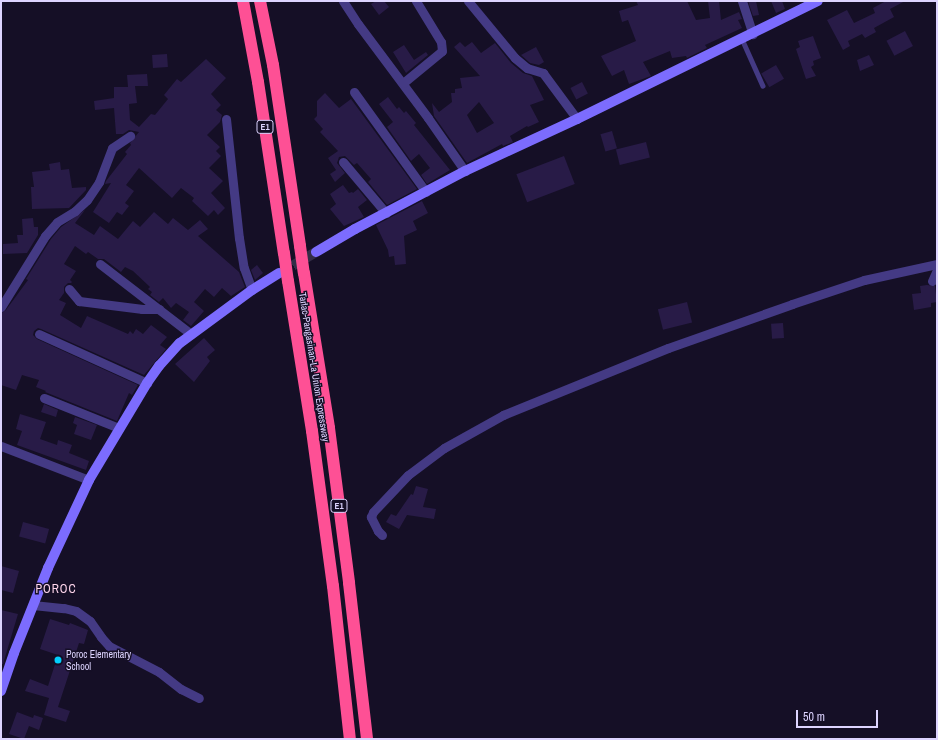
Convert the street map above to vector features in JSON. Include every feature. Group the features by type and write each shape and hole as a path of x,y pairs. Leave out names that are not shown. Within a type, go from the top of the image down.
{"highway":[{"name":"Tarlac-Pangasinan-La Union Expressway","path":"243,1 258,82 284,254 284,277 313,438 333,586 350,739"},
{"name":"Tarlac-Pangasinan-La Union Expressway","path":"260,1 273,65 329,428 350,583 367,739"}],"street":[{"path":"343,1 354,19 403,83 465,171"},
{"path":"403,83 442,51 441,42 416,1"},
{"path":"468,1 515,58 527,68 543,73 577,119"},
{"path":"742,1 754,34"},
{"path":"316,252 465,171 754,34 818,1"},
{"path":"354,92 426,192"},
{"path":"226,119 239,238 244,268 252,290"},
{"path":"1,307 51,228 87,200 99,182 112,148 130,136"},
{"path":"343,162 386,213"},
{"path":"100,264 191,334"},
{"path":"382,535 378,532 371,517 373,512 408,475 444,448 503,415 646,356 792,304 864,280 937,264"},
{"path":"932,281 937,270"},
{"path":"1,691 14,653 48,568 89,480 119,428 148,383 170,353 191,334 252,290 284,277"},
{"path":"69,290 79,301 142,309 159,309"},
{"path":"39,334 148,383"},
{"path":"44,398 119,428"},
{"path":"1,446 89,480"},
{"path":"33,606 64,608 76,611 90,621 100,637 109,646 159,672 182,689 199,698"}],"lane":[{"path":"742,39 763,86"}],"building":[{"path":"376,1 384,1 389,7 379,15 371,4"},
{"path":"636,1 687,1 696,20 710,18 708,1 719,1 721,20 739,12 742,19 738,20 742,28 705,45 707,48 687,58 686,56 672,58 670,51 643,62 651,76 629,84 624,70 612,76 601,56 636,41 628,20 622,22 619,11 638,5"},
{"path":"748,1 756,1 759,15 753,16"},
{"path":"771,1 782,1 785,9 776,13"},
{"path":"886,1 905,1 890,9 894,17 874,28 876,32 865,38 862,34 848,41 850,46 843,50 827,20 847,10 854,23 875,13 873,8"},
{"path":"905,31 913,46 894,56 886,41"},
{"path":"813,36 821,58 813,61 814,65 811,67 816,76 806,79 796,49 800,47 798,41"},
{"path":"460,42 465,47 472,42 481,53 495,43 511,63 523,73 532,76 544,100 530,105 539,122 528,127 527,126 510,136 513,142 503,146 502,144 467,163 434,116 432,103 439,112 452,102 451,93 455,93 455,89 462,88 460,78 480,76 454,47","holes":["479,102 494,123 477,133 467,115"]},
{"path":"404,45 414,60 426,52 428,55 406,73 393,52"},
{"path":"536,47 544,62 539,65 530,63 521,55"},
{"path":"167,54 168,67 153,68 152,55"},
{"path":"869,55 874,65 860,71 857,60"},
{"path":"206,59 226,78 211,94 221,105 216,110 222,115 220,122 207,135 220,147 216,151 221,156 209,168 223,181 211,193 225,208 218,215 214,210 208,216 192,201 194,198 181,188 172,198 139,168 126,185 134,191 125,203 129,206 122,215 117,212 109,223 93,212 111,183 105,184 106,181 127,154 125,152 139,132 129,130 123,134 116,134 114,108 95,110 94,101 114,98 114,87 128,87 127,75 147,74 148,86 135,86 137,103 129,104 130,120 139,127 151,114 155,115 168,99 164,95 177,79 181,82"},
{"path":"776,65 784,79 769,87 761,74"},
{"path":"582,82 588,94 576,99 570,88"},
{"path":"325,93 339,108 351,99 417,189 387,205 368,182 371,179 357,163 354,165 345,156 339,157 337,163 345,173 335,182 330,174 336,170 328,158 338,151 320,132 323,129 314,119 317,116 317,101"},
{"path":"388,97 397,109 399,107 404,113 406,111 416,123 414,125 450,170 427,184 421,175 430,168 419,154 411,161 387,127 393,122 379,104"},
{"path":"612,131 617,148 605,152 600,134"},
{"path":"646,142 650,158 620,165 616,149"},
{"path":"564,156 575,184 527,202 516,174"},
{"path":"60,162 61,170 69,169 72,188 86,187 86,190 69,208 32,209 31,187 34,187 32,172 50,170 49,164"},
{"path":"343,185 349,193 353,193 358,189 367,200 358,207 364,217 344,226 330,209 336,204 330,194"},
{"path":"422,201 428,213 413,221 417,230 404,236 406,264 395,265 394,256 389,257 388,250 376,225"},
{"path":"85,210 75,223 94,235 100,226 118,239 133,221 140,227 154,212 168,224 173,218 188,230 200,220 208,229 198,236 239,272 245,287 231,296 222,288 214,297 205,289 194,302 204,311 191,326 183,320 189,312 176,303 171,308 163,298 159,302 150,295 152,292 148,289 150,287 133,271 125,267 121,272 104,259 98,259 88,252 86,254 75,246 64,264 76,271 70,280 72,282 68,283 64,287 64,293 59,300 66,303 60,315 81,328 87,316 128,334 130,331 133,334 136,329 143,334 151,325 167,337 160,345 166,349 144,375 41,329 38,328 34,331 33,335 37,339 138,385 132,395 129,393 117,421 45,392 46,391 36,387 39,380 22,375 16,390 1,385 1,313 6,310 28,280 26,279 51,239 61,227"},
{"path":"33,218 34,227 38,227 38,235 27,253 3,254 3,244 18,243 17,235 23,235 22,219"},
{"path":"257,265 263,273 255,280 251,270"},
{"path":"920,286 935,286 937,302 931,303 931,307 914,310 912,294 921,293"},
{"path":"687,302 692,322 663,330 658,309"},
{"path":"783,323 784,338 772,339 771,324"},
{"path":"204,338 215,350 207,357 210,361 194,382 175,364"},
{"path":"44,404 58,410 56,417 41,412"},
{"path":"20,414 46,422 40,439 57,445 58,440 72,445 69,453 89,461 86,470 17,445 22,431 16,429"},
{"path":"75,417 97,425 91,440 74,434 77,425 73,423"},
{"path":"416,486 428,489 423,507 436,509 434,519 407,515 399,529 386,522 391,514 396,516 411,494 413,495"},
{"path":"23,522 49,529 45,543 19,536"},
{"path":"1,566 19,571 13,593 1,590"},
{"path":"1,610 18,614 3,664 1,664"},
{"path":"50,619 69,625 70,623 88,630 84,644 79,643 58,707 70,711 66,722 44,715 49,698 25,691 30,679 48,686 58,655 40,649"},
{"path":"17,712 33,718 34,715 43,718 39,730 29,726 24,739 9,734"}],"tunnel":[{"path":"280,273 316,252"}],"place":[{"name":"Poroc Elementary School","path":"58,660"}],"district":[{"name":"POROC","path":"56,590"}]}
